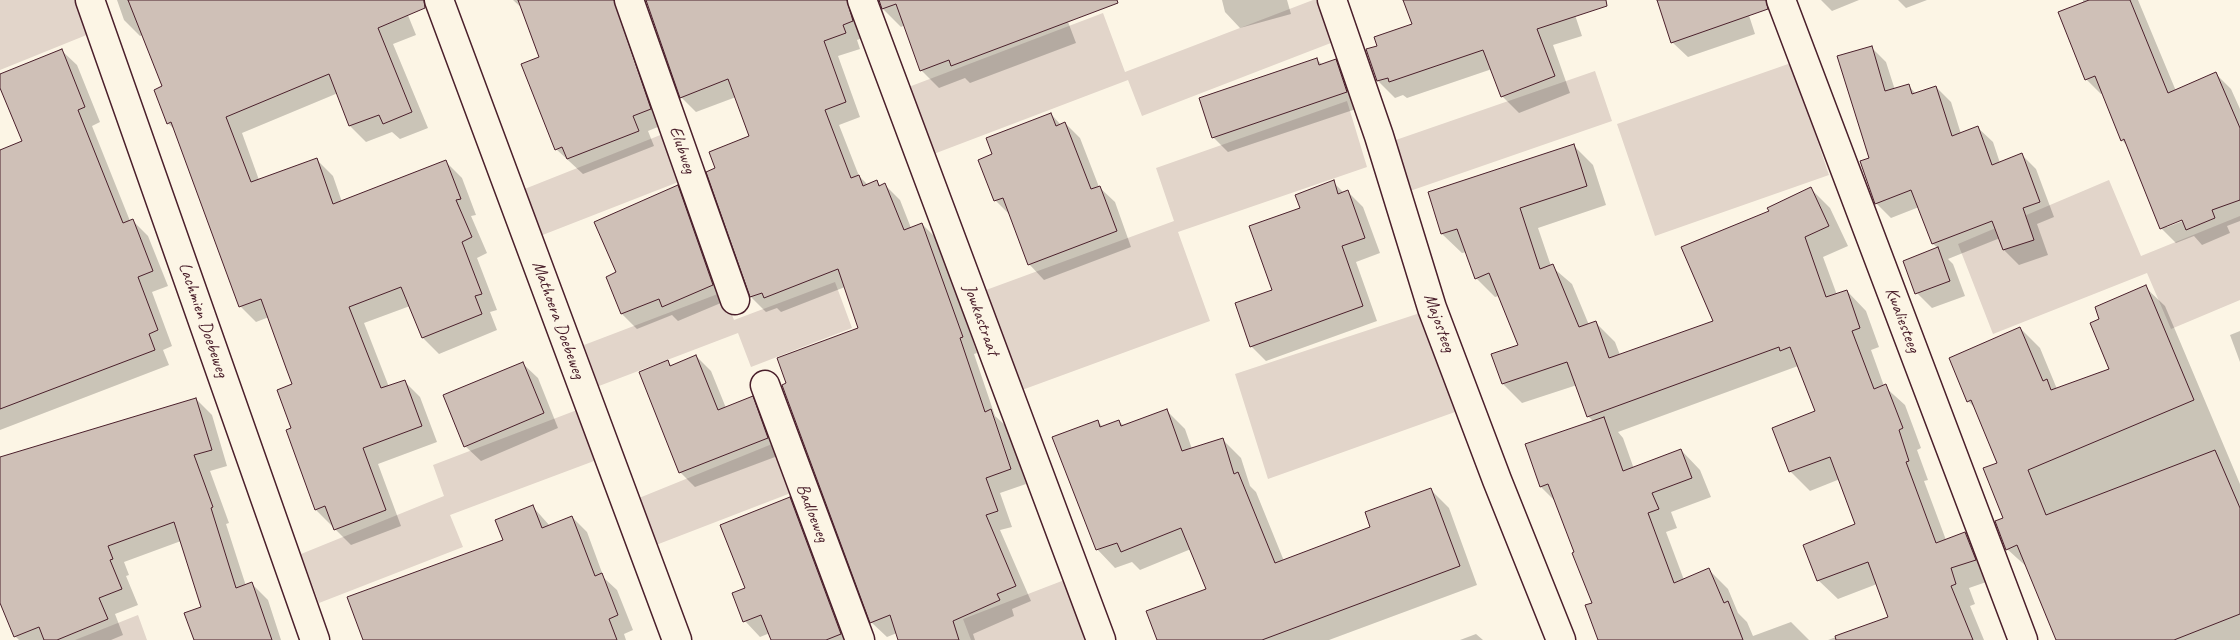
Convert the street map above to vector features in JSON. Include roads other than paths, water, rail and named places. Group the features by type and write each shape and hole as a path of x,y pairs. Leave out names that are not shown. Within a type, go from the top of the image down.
{"street":[{"name":"Lachmien Doebeweg","path":"90,0 316,640"},
{"name":"Mathoera Doebeweg","path":"439,0 677,640"},
{"name":"Elubweg","path":"629,0 735,300"},
{"name":"Jowkastraat","path":"862,0 1101,640"},
{"name":"Majosteeg","path":"1332,0 1379,136 1432,308 1497,480 1561,640"},
{"name":"Kwaliesteeg","path":"1782,0 2024,640"},
{"name":"Badloeweg","path":"764,385 860,640"}]}
